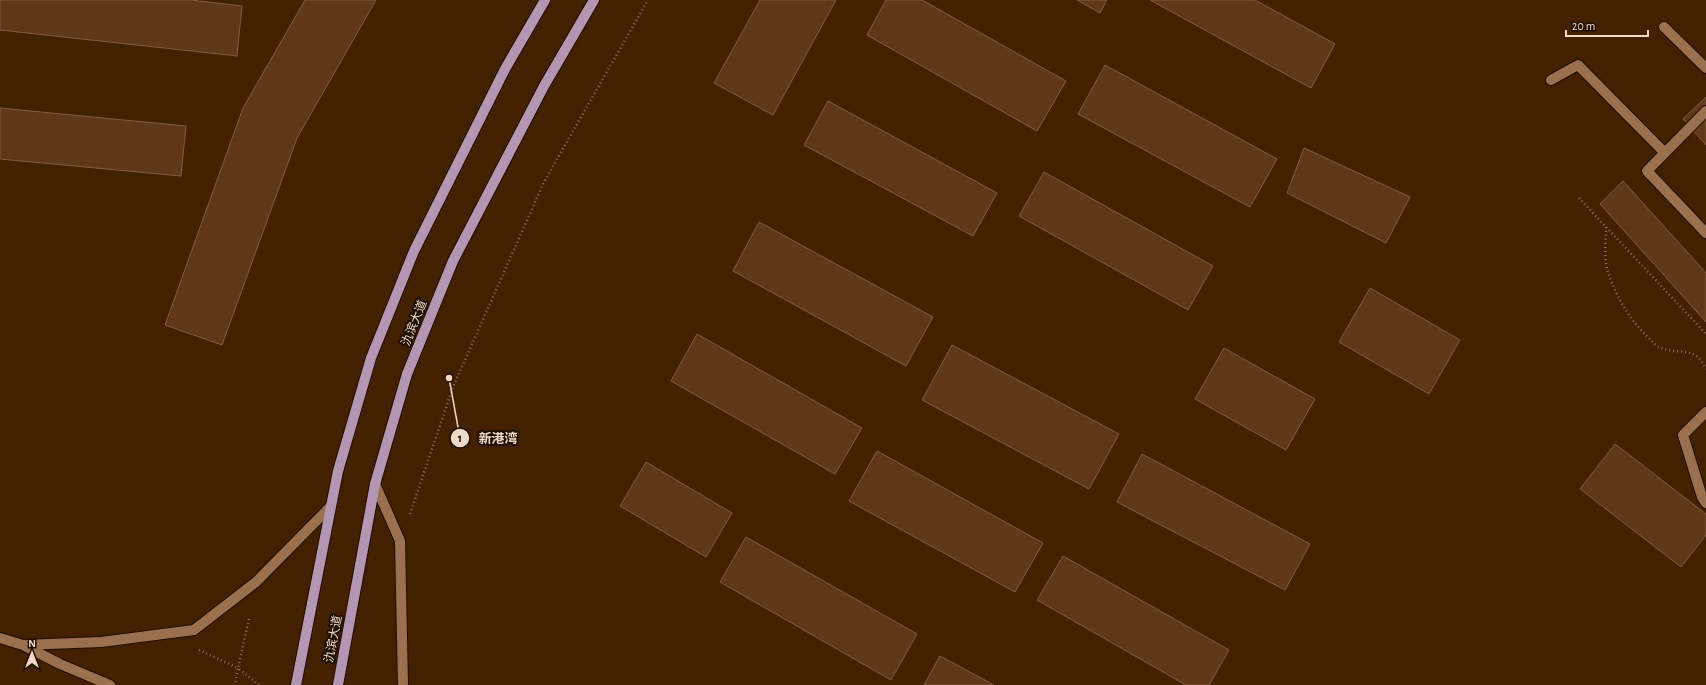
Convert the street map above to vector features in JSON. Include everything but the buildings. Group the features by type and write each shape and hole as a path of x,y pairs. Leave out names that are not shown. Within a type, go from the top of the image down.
{"main road":[{"path":"296,685 338,471 371,358 414,251 505,69 545,0"},
{"name":"氿滨大道","path":"338,685 375,484 407,374 453,261 544,86 594,0"},
{"path":"1664,27 1706,68"},
{"path":"1551,80 1578,65 1665,153"},
{"path":"1706,110 1647,171 1706,233"},
{"path":"1706,412 1683,435 1702,497 1706,503"},
{"path":"375,484 400,541 403,685"},
{"path":"23,645 102,642 194,630 256,582 331,506"},
{"path":"0,638 23,645 60,664 110,685"}],"path":[{"path":"400,541 423,481 453,387 544,182 648,0"},
{"path":"1579,198 1706,334"},
{"path":"1606,226 1607,269 1627,312 1644,334 1659,347 1676,351 1691,352 1704,364 1706,369"},
{"path":"235,685 249,619"},
{"path":"199,650 238,668 259,685"}],"place":[{"name":"新港湾","path":"449,378"}]}
